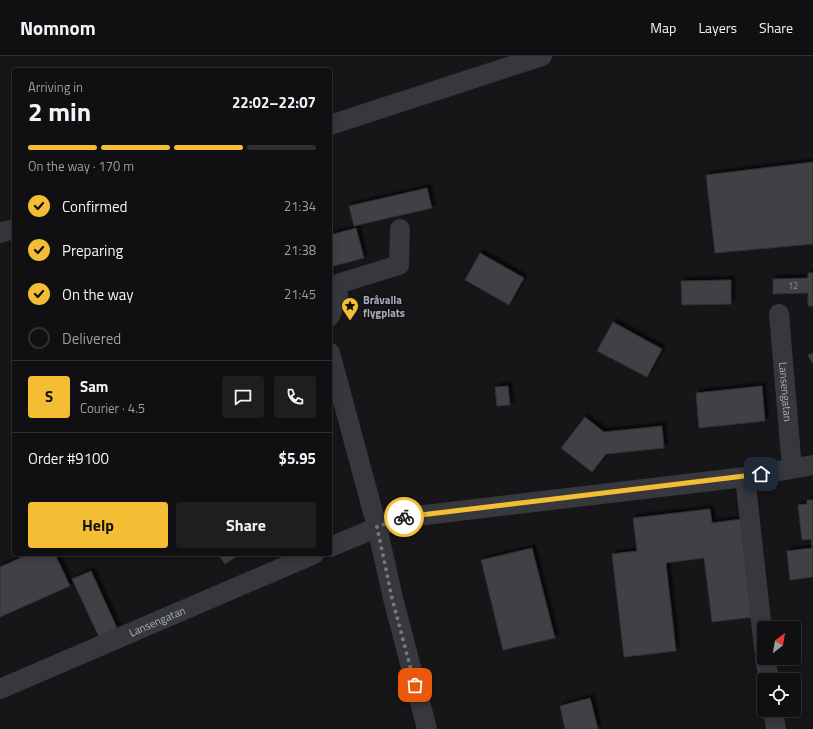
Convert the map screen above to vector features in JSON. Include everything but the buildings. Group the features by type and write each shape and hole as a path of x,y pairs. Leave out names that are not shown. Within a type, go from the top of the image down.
{"street":[{"path":"332,124 542,56"},
{"path":"332,312 336,305 338,295 333,288 334,285 399,265 400,229"},
{"path":"0,233 12,230"},
{"name":"Lansengatan","path":"779,314 792,468"},
{"path":"332,360 377,527 392,598 427,729"},
{"path":"332,546 400,518 745,477 813,465"},
{"path":"745,477 761,621"},
{"name":"Lansengatan","path":"0,689 309,556"},
{"path":"774,717 776,729"}],"way so far":[{"path":"404,517 377,527 392,598 415,685"}],"place":[{"name":"Bråvalla flygplats","path":"350,321"}],"route":[{"path":"404,517 761,474"}]}
